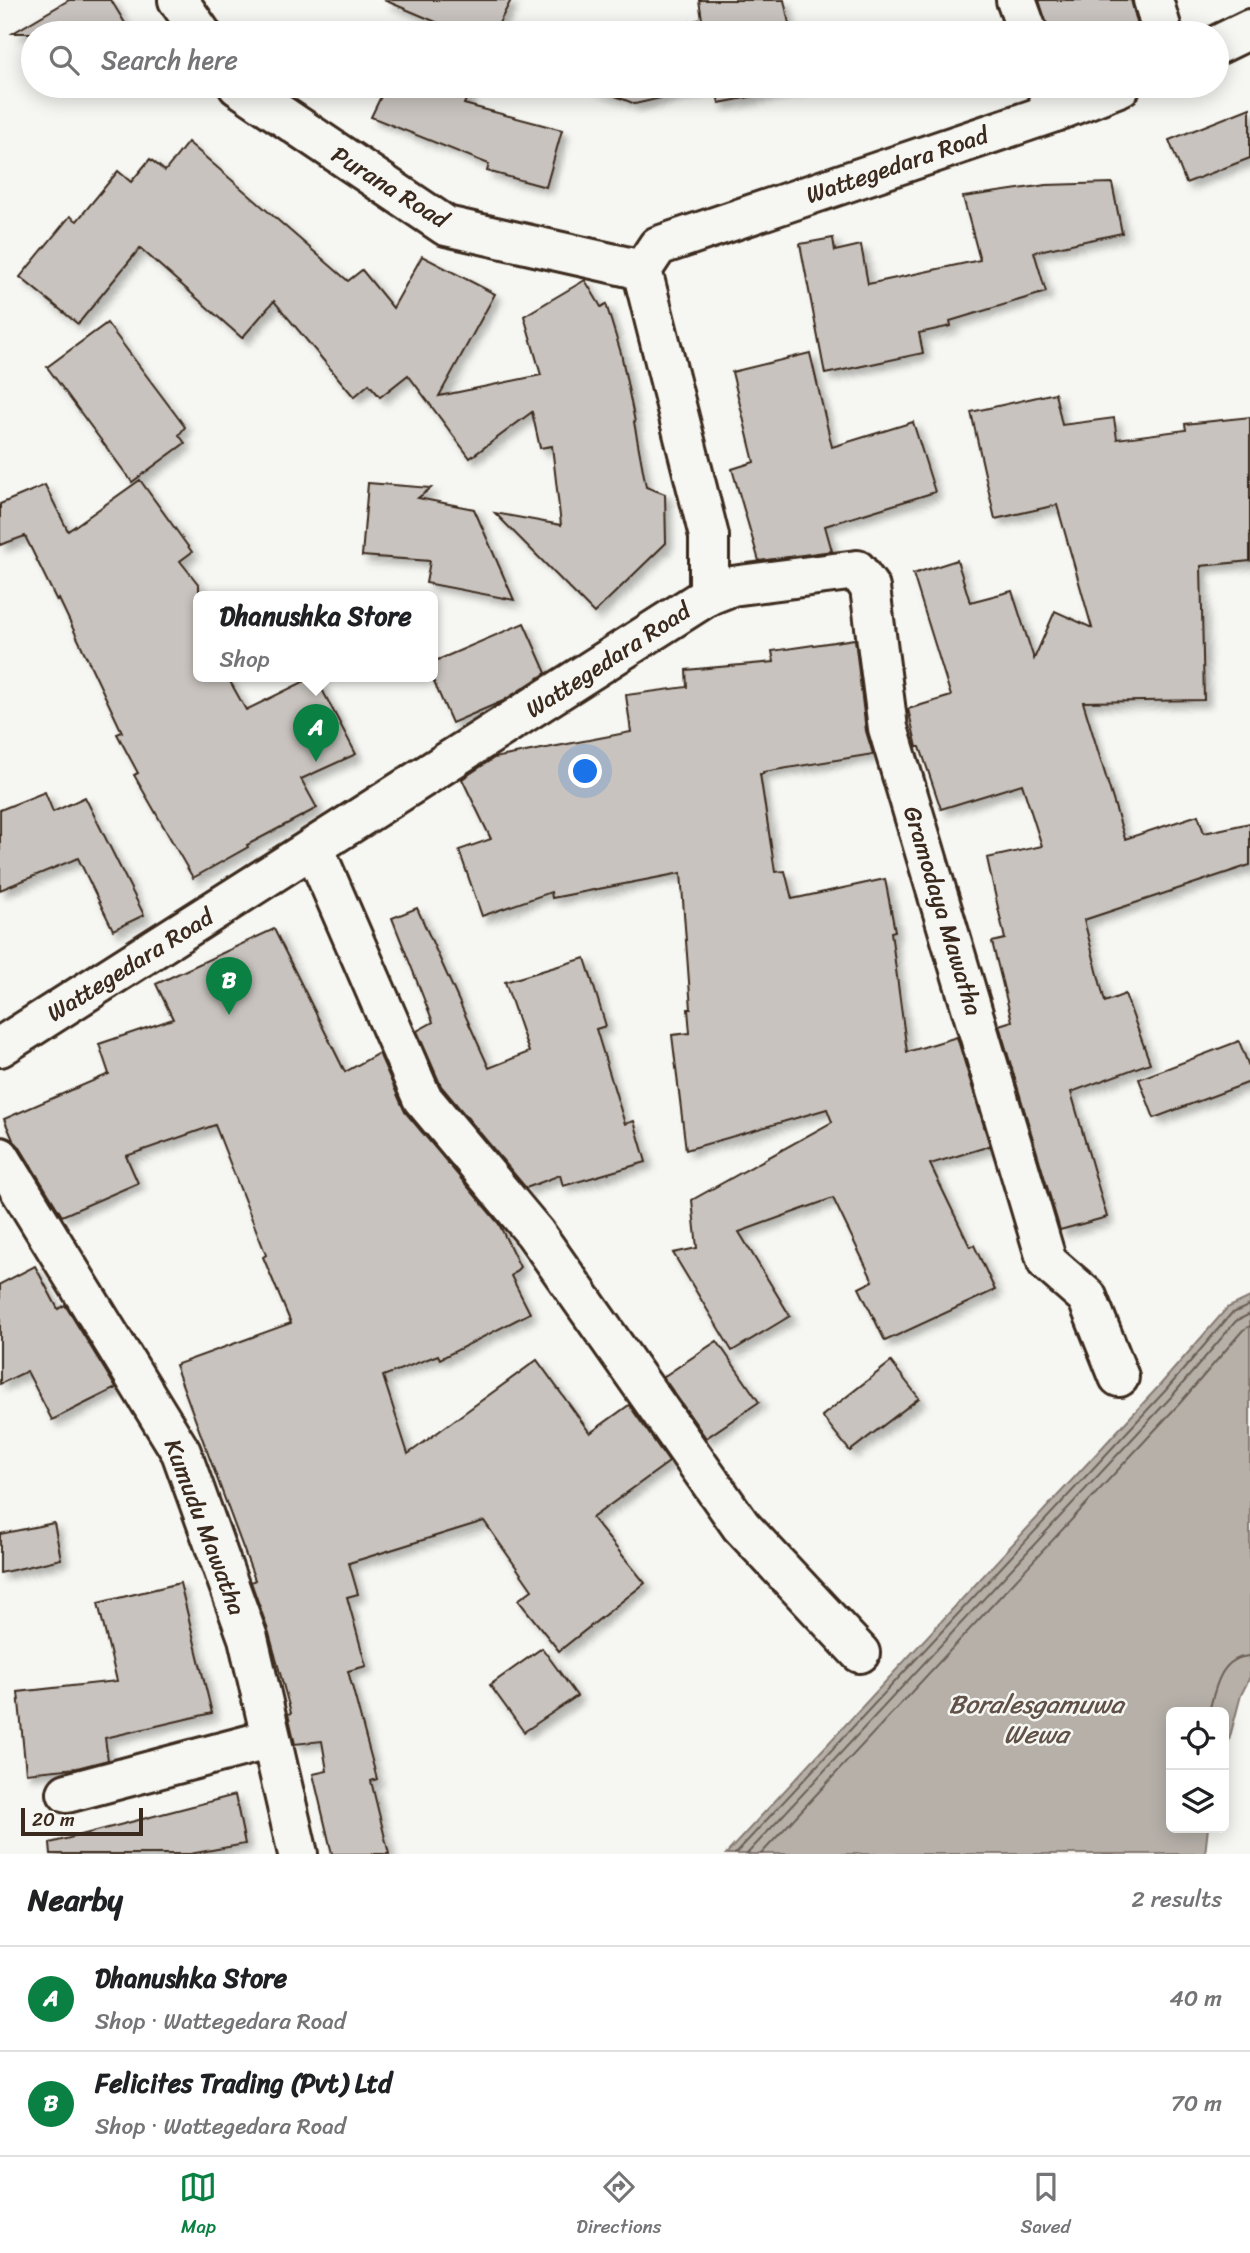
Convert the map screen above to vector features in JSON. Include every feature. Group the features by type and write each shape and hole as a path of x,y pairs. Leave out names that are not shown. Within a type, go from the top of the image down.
{"street":[{"path":"178,0 193,21"},
{"path":"1016,0 1024,21"},
{"path":"1153,0 1159,21"},
{"path":"1229,39 1250,29"},
{"name":"Purana Road","path":"256,98 446,226 642,270"},
{"name":"Wattegedara Road","path":"0,1047 709,595 709,536 642,270 658,246 1050,99"},
{"name":"Gramodaya Mawatha","path":"709,595 732,586 857,570 870,588 888,728 1047,1262 1087,1297 1119,1377"},
{"path":"314,848 422,1098 534,1233 741,1526 860,1653"},
{"name":"Kumudu Mawatha","path":"0,1157 181,1452 248,1638 298,1854"},
{"path":"67,1793 271,1739"}],"water":[{"name":"Boralesgamuwa Wewa","path":"1250,1297 1250,1677 1241,1695 1229,1740 1229,1707 1166,1707 1166,1833 1207,1833 1205,1854 726,1854 1160,1385 1227,1308"}],"building":[{"path":"69,0 111,0 124,21 33,21"},
{"path":"384,0 511,0 500,21 434,21"},
{"path":"699,0 784,0 788,21 693,21 702,19"},
{"path":"1039,0 1131,0 1137,21 1045,21"},
{"path":"380,98 467,98 464,104 562,130 546,187 487,171 489,164 371,117"},
{"path":"620,98 661,98 635,104"},
{"path":"718,98 745,98 719,103"},
{"path":"1250,108 1250,158 1186,183 1169,140"},
{"path":"188,142 348,281 362,270 393,308 422,256 495,294 439,396 541,375 524,316 585,280 601,307 606,304 621,353 646,487 665,494 666,543 594,613 495,513 561,525 552,446 540,448 532,412 470,458 408,375 380,397 369,384 354,397 274,301 242,338 140,248 78,324 20,277 70,216 77,221 118,171 131,182 150,159 165,171"},
{"path":"1112,183 1122,233 1034,252 1046,292 950,321 951,326 919,333 923,353 825,374 800,244 833,238 835,251 861,245 868,284 980,260 963,197 1046,185"},
{"path":"107,323 185,427 179,435 185,443 132,482 47,367"},
{"path":"810,353 832,447 913,422 935,492 825,526 832,551 759,561 732,469 754,462 732,372"},
{"path":"1055,393 1062,425 1114,418 1117,439 1186,430 1185,424 1250,417 1250,561 1201,566 1204,700 1083,702 1125,839 1198,815 1204,833 1250,823 1250,865 1084,920 1105,1002 1125,994 1150,1063 1071,1092 1107,1217 1060,1230 999,1025 1012,1021 992,942 1005,939 987,858 1042,846 1022,784 941,809 920,747 917,747 908,709 951,696 913,574 957,560 970,602 1012,591 1034,659 1055,611 1092,628 1057,505 995,519 971,412"},
{"path":"140,480 192,552 180,561 199,585 199,591 193,591 193,682 230,682 246,710 303,682 318,682 356,754 301,779 317,808 247,845 248,847 193,878 134,775 138,773 117,734 122,732 59,599 57,601 25,536 0,545 0,504 45,485 68,531"},
{"path":"368,483 431,488 418,498 474,509 514,600 426,583 430,561 362,556"},
{"path":"524,623 546,673 503,701 452,723 434,682 438,682 438,660"},
{"path":"855,639 866,731 873,754 760,774 775,872 785,871 792,899 885,879 895,931 891,932 907,1052 957,1037 990,1146 930,1164 970,1247 974,1245 995,1290 885,1341 859,1288 873,1281 833,1198 739,1232 790,1316 732,1351 673,1253 697,1248 692,1200 832,1122 827,1109 686,1150 672,1035 690,1033 688,1009 691,1009 681,873 552,898 551,892 482,916 459,850 491,839 462,779 494,758 631,732 626,695 687,687 686,670 774,662 772,651"},
{"path":"45,792 53,812 85,797 144,915 113,930 78,858 0,890 0,810"},
{"path":"417,908 489,1068 529,1052 505,982 585,958 606,1026 596,1029 625,1124 634,1121 646,1162 563,1186 560,1175 526,1188 441,1086 417,1031 433,1022 392,918"},
{"path":"274,929 345,1072 379,1053 405,1112 499,1224 520,1267 511,1276 530,1313 440,1359 438,1355 383,1376 408,1454 537,1360 590,1433 629,1405 669,1462 592,1518 645,1583 559,1651 518,1600 532,1590 484,1521 349,1563 358,1594 347,1597 366,1666 348,1671 377,1779 371,1781 389,1854 332,1854 313,1774 327,1771 322,1741 295,1744 288,1714 291,1713 269,1633 251,1582 255,1580 175,1365 291,1323 263,1257 266,1255 215,1125 126,1156 138,1183 62,1216 13,1140 4,1119 109,1074 99,1044 173,1019 156,984"},
{"path":"1239,1041 1250,1069 1250,1082 1154,1118 1139,1079"},
{"path":"35,1266 58,1309 65,1305 116,1388 52,1420 27,1371 0,1384 0,1284"},
{"path":"717,1341 759,1402 706,1438 663,1377"},
{"path":"891,1362 919,1398 850,1451 822,1416"},
{"path":"54,1523 61,1559 0,1573 0,1534"},
{"path":"180,1583 212,1713 105,1738 108,1760 77,1768 26,1773 18,1692 117,1681 98,1603"},
{"path":"542,1648 577,1696 524,1732 490,1685"},
{"path":"235,1795 245,1844 190,1854 51,1854 50,1843"}],"place":[{"name":"Dhanushka Store","path":"316,762"},
{"name":"Felicites Trading (Pvt) Ltd","path":"229,1015"}]}
